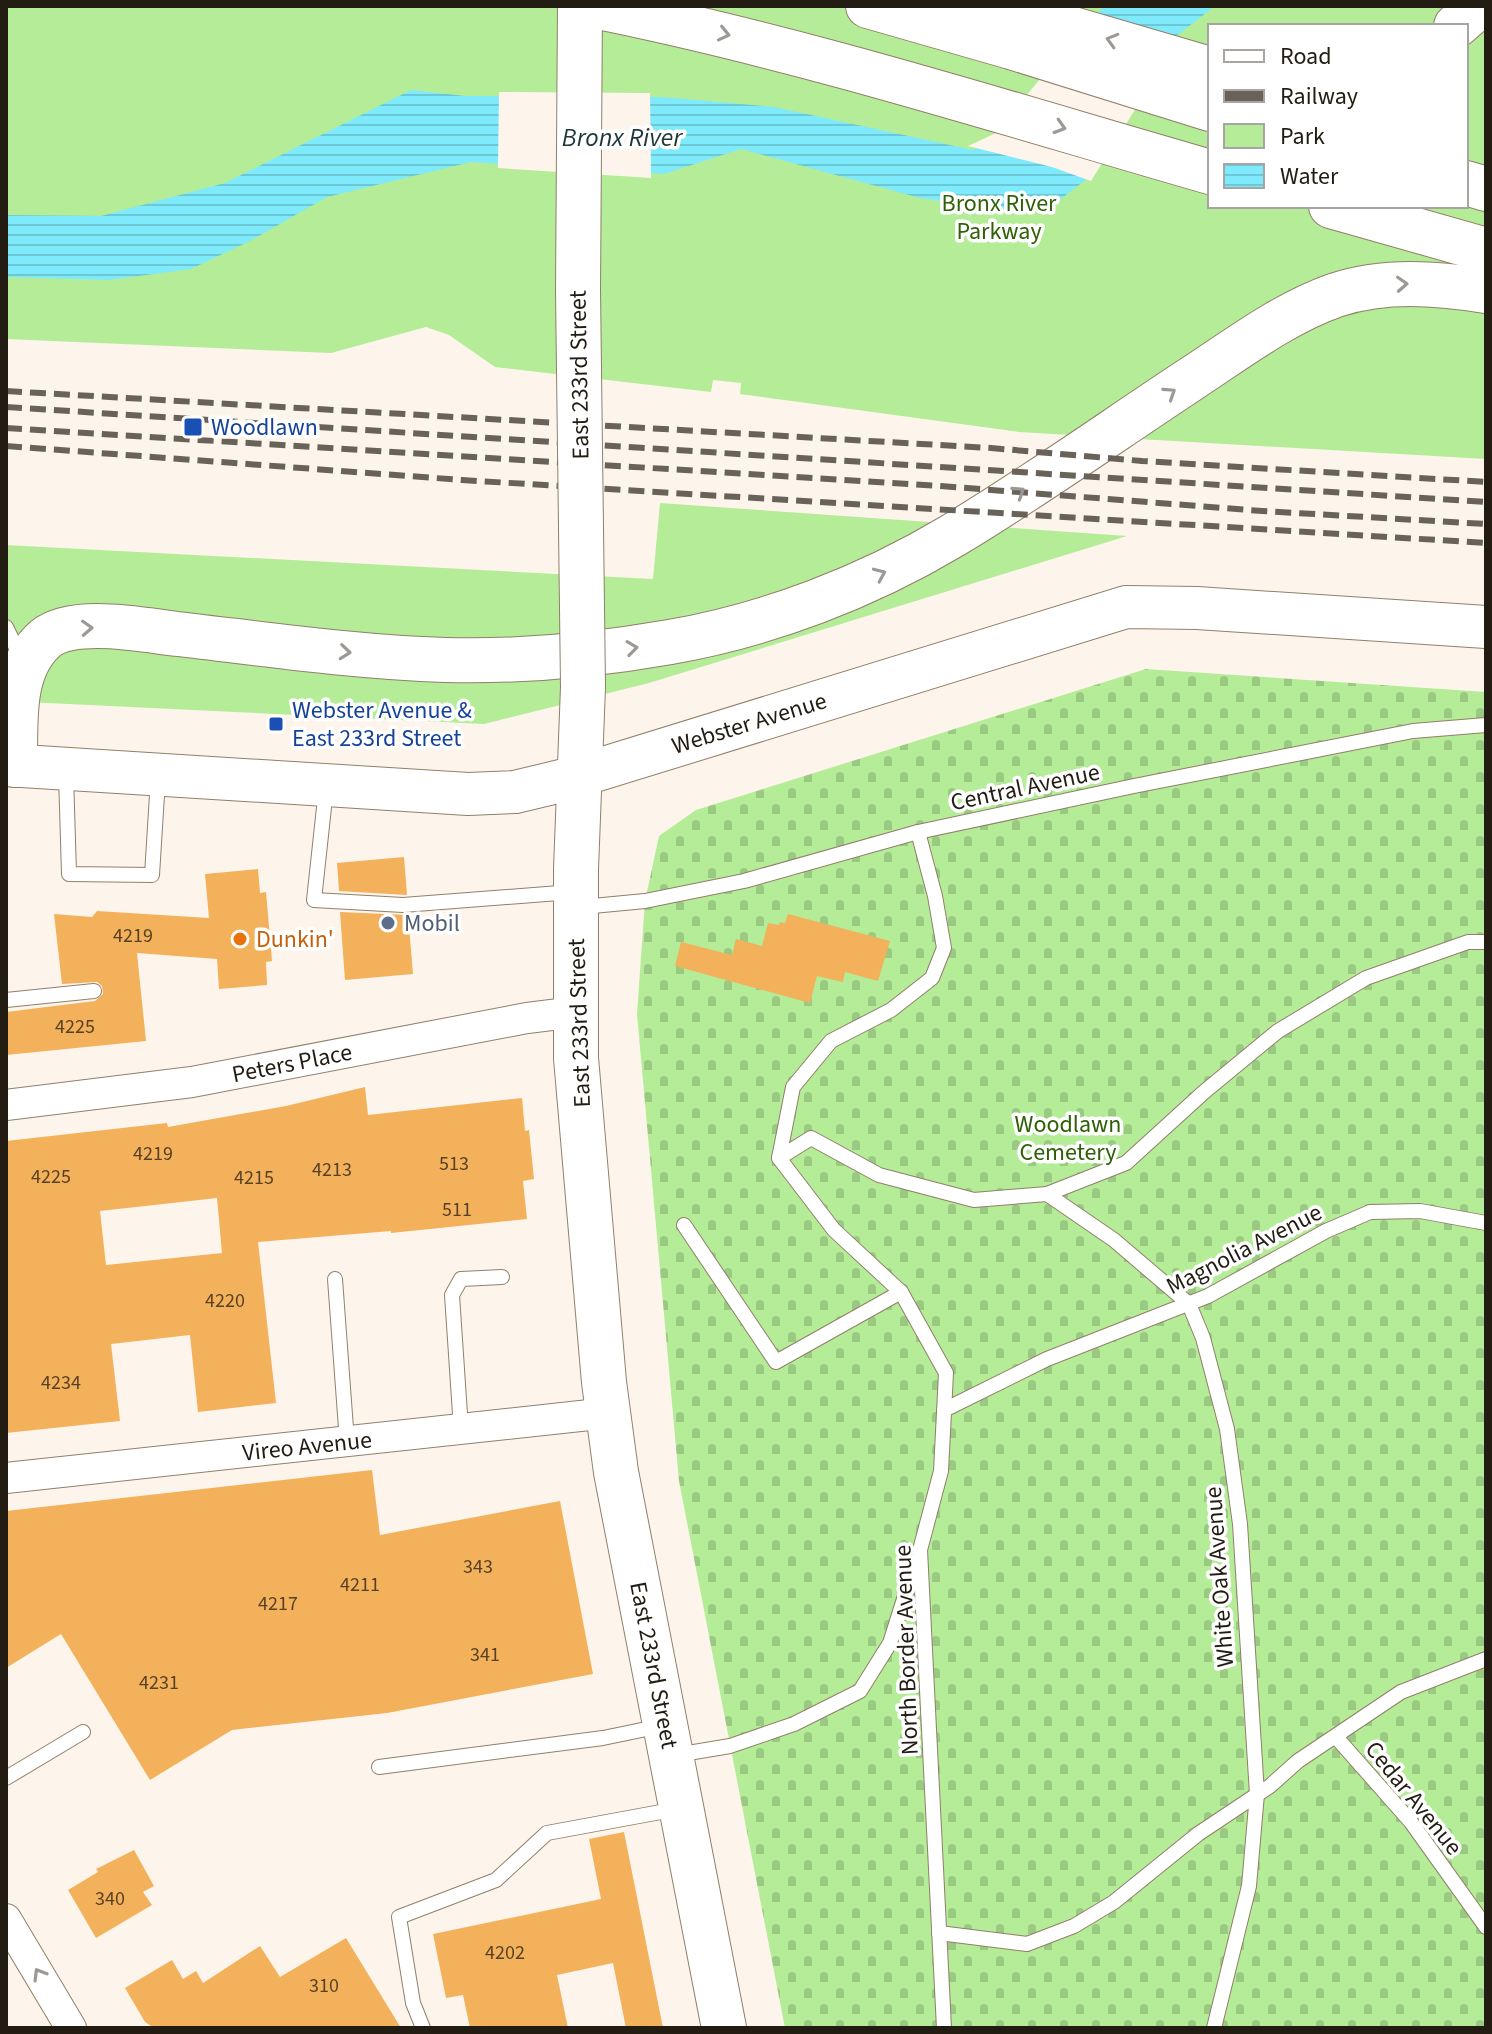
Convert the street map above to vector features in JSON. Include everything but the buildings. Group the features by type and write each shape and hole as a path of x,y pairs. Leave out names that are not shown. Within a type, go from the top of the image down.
{"main road":[{"name":"East 233rd Street","path":"580,6 578,259 583,687 576,900 576,1058 616,1472 724,2028"},
{"path":"593,6 764,44 986,105 1208,171"},
{"path":"868,6 1018,31 1188,76 1208,106"},
{"path":"961,6 1018,31"},
{"path":"1458,24 1479,6"},
{"path":"1338,208 1486,250"},
{"path":"11,765 24,666 46,638 68,629 121,628 347,653 445,660 556,657 703,635 825,597 925,551 1260,334 1315,304 1338,295 1399,284 1433,284 1486,291"},
{"name":"Webster Avenue","path":"11,765 483,795 515,792 582,775 1126,607 1197,608 1486,627"}],"street":[{"name":"Peters Place","path":"6,1105 192,1082 527,1018 576,1012"},
{"name":"Vireo Avenue","path":"6,1478 608,1413"},
{"path":"6,1919 71,2028"}],"lane":[{"path":"6,627 24,666"},
{"name":"Central Avenue","path":"326,786 314,900 403,905 645,901 744,881 918,832 1413,731 1486,725"},
{"path":"66,768 69,874 152,875 158,774"},
{"path":"779,1158 793,1087 831,1041 891,1010 932,978 944,948 935,896 918,832"},
{"path":"779,1158 811,1138 879,1175 974,1200 1047,1194 1126,1163 1204,1092 1278,1031 1366,978 1468,942 1486,942"},
{"path":"6,1000 94,991"},
{"name":"North Border Avenue","path":"779,1158 834,1230 901,1292 946,1373 941,1471 920,1550 944,2028"},
{"name":"White Oak Avenue","path":"1047,1194 1114,1240 1189,1304 1203,1338 1229,1445 1240,1524 1257,1794 1249,1886 1214,2028"},
{"name":"Magnolia Avenue","path":"944,1410 1047,1359 1208,1296 1326,1231 1370,1212 1420,1211 1486,1223"},
{"path":"684,1225 776,1362 901,1292"},
{"path":"461,1429 452,1295 461,1279 502,1277"},
{"path":"335,1279 347,1442"},
{"path":"379,1767 603,1738 730,1746 794,1724 860,1691 890,1643 920,1550"},
{"path":"939,1933 1027,1944 1074,1926 1114,1902 1198,1834 1257,1794 1298,1761 1401,1692 1486,1659"},
{"path":"6,1778 83,1732"},
{"name":"Cedar Avenue","path":"1336,1737 1411,1822 1486,1927"},
{"path":"423,2028 413,2003 399,1917 496,1880 547,1833 681,1808"}],"green space":[{"name":"Bronx River Parkway","path":"6,6 1486,6 1486,459 1019,432 740,394 741,383 713,380 711,392 495,367 449,335 426,327 331,353 6,339"},
{"path":"660,503 1127,536 649,683 484,724 6,701 6,545 653,579"},
{"name":"Woodlawn Cemetery","path":"1146,669 1486,692 1486,2028 785,2028 679,1481 637,1014 645,901 659,836 696,810"}],"water":[{"name":"Bronx River","path":"1104,6 1215,6 1175,37 1088,178 1053,205 1014,211 920,198 741,149 664,174 471,162 327,197 250,241 191,269 109,280 6,277 6,215 101,216 225,183 411,90 465,96 661,97 774,107 973,150 999,136"}],"pier":[{"path":"1088,20 1174,46 1091,181 1052,167 968,146 996,133"},
{"path":"499,92 650,93 651,178 498,168"}],"railway":[{"path":"6,391 991,448 1142,461 1486,482"},
{"path":"6,407 1486,502"},
{"path":"6,428 941,486 1262,511 1486,524"},
{"path":"6,446 462,480 1486,543"}],"place":[{"name":"Woodlawn","path":"193,427"},
{"name":"Webster Avenue & East 233rd Street","path":"276,724"},
{"name":"Mobil","path":"388,923"},
{"name":"Dunkin'","path":"240,939"}]}
